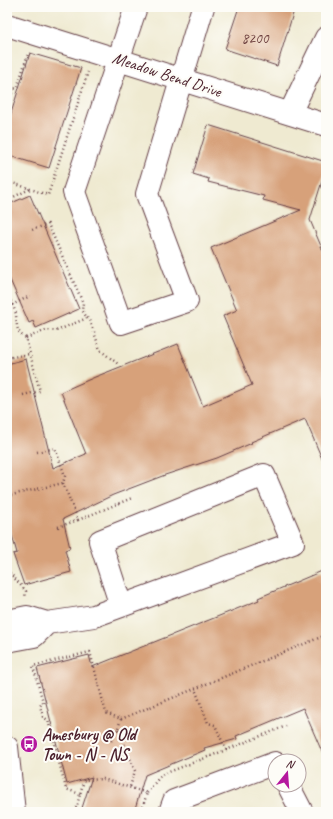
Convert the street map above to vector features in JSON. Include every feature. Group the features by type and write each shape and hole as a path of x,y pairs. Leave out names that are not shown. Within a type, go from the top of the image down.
{"street":[{"path":"136,7 74,192 121,323 187,301 147,194 203,7"},
{"name":"Meadow Bend Drive","path":"7,25 119,58 326,125"},
{"path":"290,113 326,38"},
{"path":"7,621 27,617 47,622 94,616 293,543 264,475 100,541 121,606"},
{"path":"7,641 34,636 47,622"},
{"path":"7,747 14,812"},
{"path":"170,812 174,801 267,766"},
{"path":"292,793 302,812"}],"path":[{"path":"7,90 17,88 31,47"},
{"path":"7,181 48,195 90,65"},
{"path":"7,109 13,89"},
{"path":"7,200 30,189"},
{"path":"32,230 48,224 83,303 82,310 90,320 100,350 118,364"},
{"path":"7,294 16,315 15,324 20,335 26,338 47,330 56,331 87,318"},
{"path":"12,305 30,296"},
{"path":"22,394 40,391 26,338"},
{"path":"7,358 30,354"},
{"path":"36,452 55,448 65,476 63,483 78,520"},
{"path":"7,496 63,483"},
{"path":"58,527 132,498"},
{"path":"7,547 15,546"},
{"path":"323,566 326,573"},
{"path":"7,570 26,591 25,603"},
{"path":"80,794 66,789 48,720 43,717 40,706 42,702 33,666 90,652 106,713 121,719 326,635"},
{"path":"194,689 208,723 215,724 226,750"},
{"path":"111,741 121,719"},
{"path":"141,812 147,793 161,775 286,726"},
{"path":"118,728 135,771 130,787"},
{"path":"74,812 84,780 103,779 147,793"}],"building":[{"path":"239,7 295,7 277,66 225,49"},
{"path":"30,53 81,68 49,168 7,155 7,126"},
{"path":"208,125 326,162 326,168 310,220 326,258 326,468 305,419 217,458 165,475 113,495 63,519 70,548 65,550 71,572 24,585 13,554 17,553 7,518 7,364 26,359 53,468 86,454 61,392 95,377 178,344 203,406 252,385 223,316 237,310 211,248 301,210 263,200 264,196 208,182 209,179 193,174"},
{"path":"30,195 79,309 36,328 33,321 29,323 7,273 7,205"},
{"path":"322,571 326,580 326,761 303,708 236,736 237,739 204,748 205,750 145,775 134,812 94,812 82,808 92,777 67,784 37,668 89,655 92,667 259,600 258,598"}],"place":[{"name":"Amesbury @ Old Town - N - NS","path":"29,744"}]}
